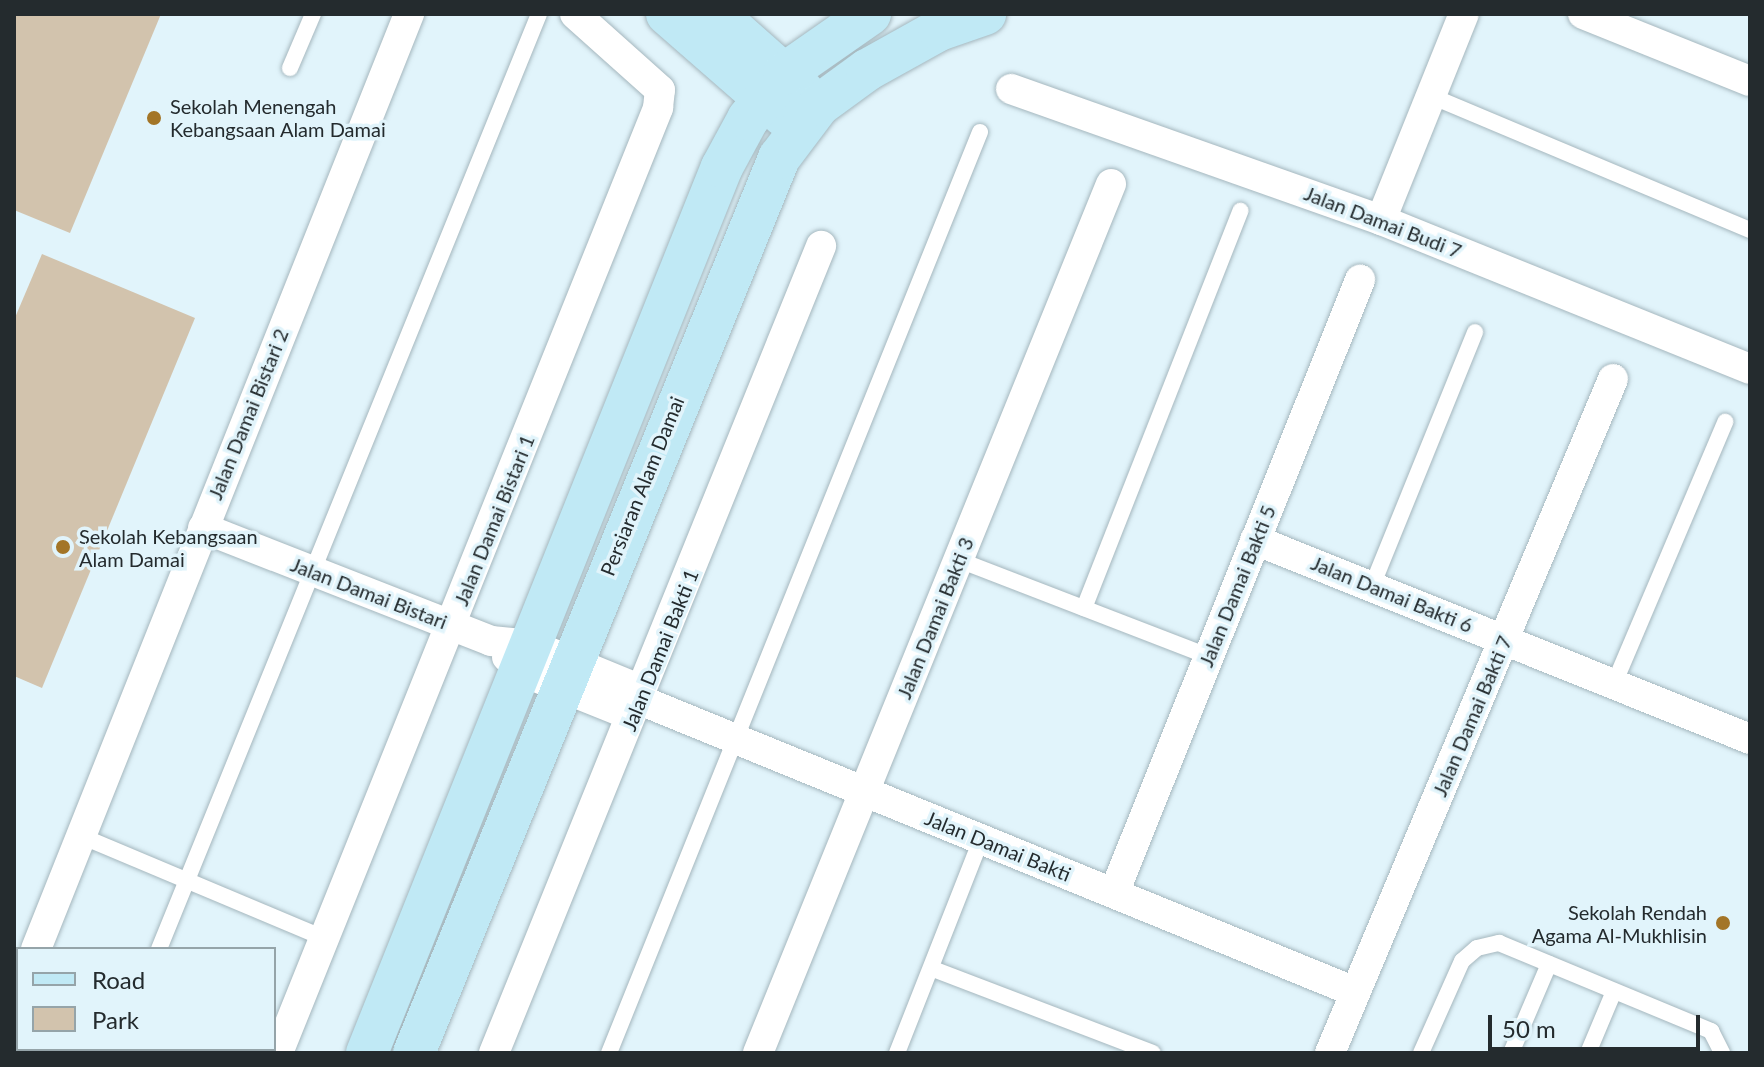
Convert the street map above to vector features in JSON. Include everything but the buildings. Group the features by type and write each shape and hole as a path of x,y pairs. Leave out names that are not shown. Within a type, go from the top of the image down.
{"street":[{"name":"Jalan Damai Bistari 2","path":"37,947 409,14"},
{"name":"Jalan Damai Bistari 1","path":"278,1053 658,108 660,90 575,14"},
{"path":"667,14 768,82 809,117"},
{"path":"716,14 768,82"},
{"path":"367,1053 722,167 768,82 870,14"},
{"name":"Persiaran Alam Damai","path":"414,1053 742,242 779,158 809,117 927,37 985,14"},
{"path":"1381,220 1464,14"},
{"path":"1583,14 1750,81"},
{"name":"Jalan Damai Budi 7","path":"1011,89 1381,220 1750,369"},
{"name":"Jalan Damai Bakti 3","path":"768,1050 864,792 1111,184"},
{"name":"Jalan Damai Bakti 1","path":"494,1053 640,700 821,246"},
{"name":"Jalan Damai Bakti 5","path":"1114,893 1360,280"},
{"name":"Jalan Damai Bakti 7","path":"1330,1053 1613,379"},
{"name":"Jalan Damai Bistari","path":"203,528 452,625 566,674"},
{"name":"Jalan Damai Bakti 6","path":"1255,540 1749,737"},
{"path":"566,674 623,712 640,700"},
{"name":"Jalan Damai Bakti","path":"640,700 1355,992"}],"lane":[{"path":"290,68 313,14"},
{"path":"160,947 310,570 539,14"},
{"path":"1431,96 1750,230"},
{"path":"609,1053 733,738 980,132"},
{"path":"1084,608 1240,211"},
{"path":"1372,586 1475,332"},
{"path":"1614,684 1725,422"},
{"path":"959,560 1208,656"},
{"path":"81,836 324,938"},
{"path":"897,1053 933,969 981,840"},
{"path":"1421,1053 1462,961 1477,948 1499,943 1711,1031 1722,1053"},
{"path":"1511,1053 1549,964"},
{"path":"933,969 1153,1053"},
{"path":"1588,1053 1614,991"}],"green space":[{"path":"14,14 161,14 70,233 14,210"},
{"name":"Sekolah Kebangsaan Alam Damai","path":"42,254 195,318 42,688 14,676 14,320"}],"place":[{"name":"Sekolah Menengah Kebangsaan Alam Damai","path":"154,118"},
{"name":"Sekolah Kebangsaan Alam Damai","path":"63,547"},
{"name":"Sekolah Rendah Agama Al-Mukhlisin","path":"1723,923"}]}
